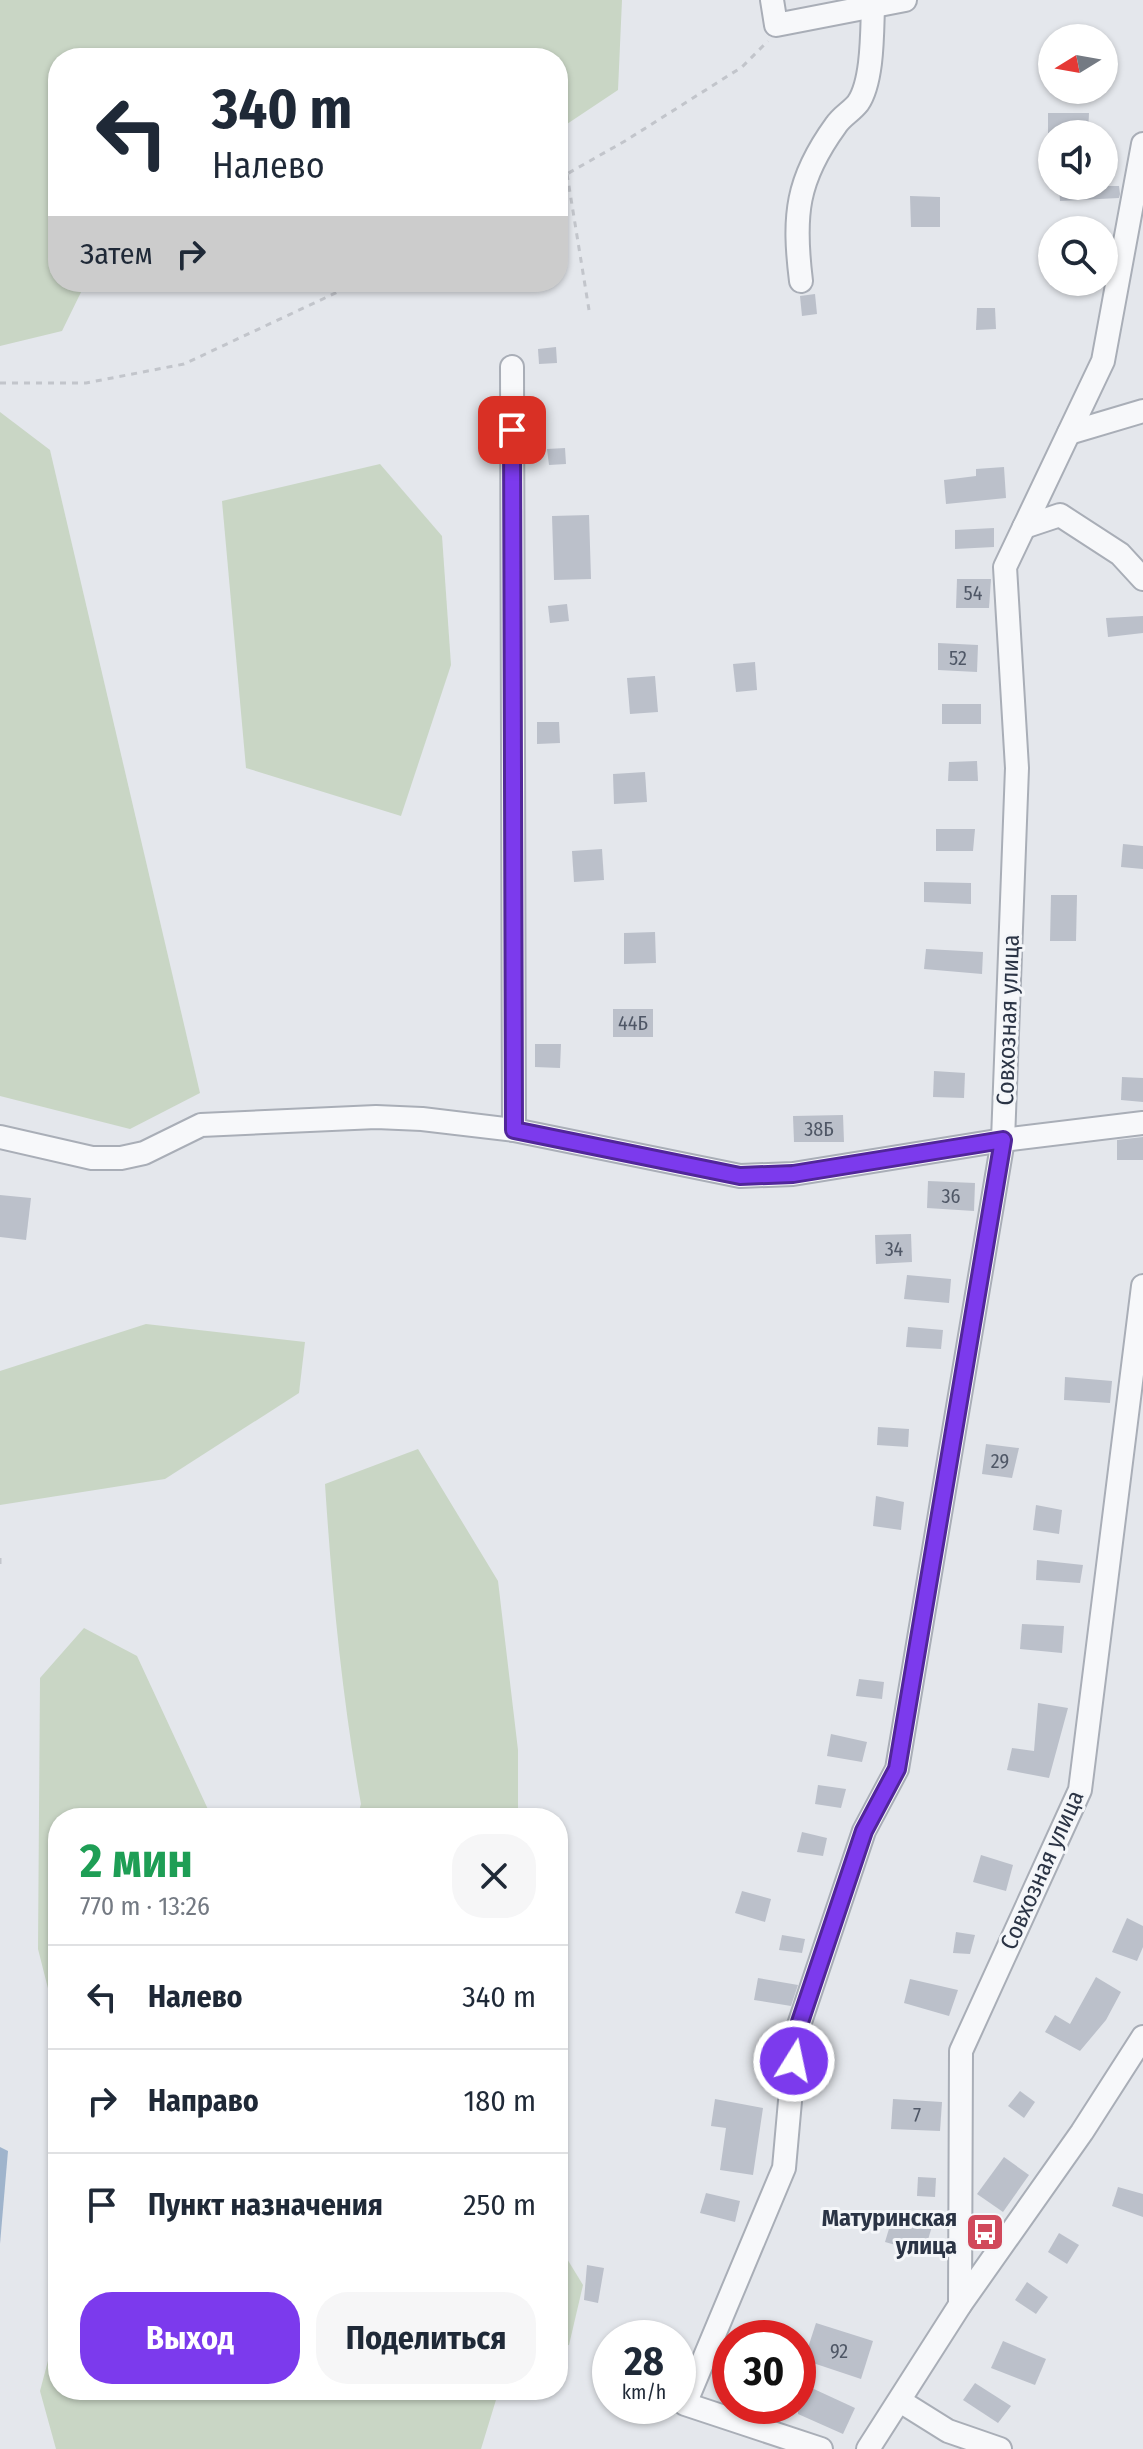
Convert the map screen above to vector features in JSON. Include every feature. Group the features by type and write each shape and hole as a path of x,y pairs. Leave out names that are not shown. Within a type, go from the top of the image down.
{"street":[{"path":"772,0 776,25 905,0"},
{"path":"801,281 796,238 799,194 836,124 859,101 872,50 873,6"},
{"name":"Совхозная улица","path":"821,2449 685,2404 784,2168 796,2034 864,1831 897,1769 1003,1140 1017,768 1005,567 1103,361 1143,144"},
{"path":"512,367 514,1130"},
{"path":"1069,433 1143,411"},
{"path":"1024,527 1060,515 1120,554 1143,579"},
{"path":"0,1137 92,1158 144,1153 185,1130 232,1121 376,1117 514,1130 740,1176 793,1174 1003,1140 1143,1123"},
{"name":"Совхозная улица","path":"960,2305 961,2051 1080,1790 1143,1286"},
{"path":"868,2449 960,2305 1082,2132 1143,2037"},
{"path":"900,2401 948,2431 1000,2449"}],"path":[{"path":"568,173 742,67 774,35 776,25"},
{"path":"568,180 589,310"},
{"path":"0,383 86,383 184,364 338,292"},
{"path":"0,1558 0,1566"}],"green space":[{"path":"0,0 622,0 618,90 568,123 568,48 48,48 48,292 81,292 62,331 0,346"},
{"path":"0,412 50,450 200,1093 130,1129 0,1096"},
{"path":"380,464 442,536 451,665 401,816 246,768 222,501"},
{"path":"146,1324 305,1342 299,1393 165,1479 0,1505 0,1371"},
{"path":"418,1449 498,1581 518,1750 518,1808 360,1808 338,1644 325,1484"},
{"path":"84,1628 137,1656 207,1808 48,1808 48,1988 38,1949 40,1678"},
{"path":"568,2260 583,2285 568,2345"},
{"path":"48,2361 48,2400 496,2400 481,2449 56,2449 40,2391"}],"water":[{"path":"0,2147 8,2151 0,2244"}],"building":[{"path":"1048,113 1089,113 1089,120 1048,120"},
{"path":"910,196 940,197 940,227 911,227"},
{"path":"815,294 817,314 802,316 800,296"},
{"path":"977,308 995,308 996,329 976,330"},
{"path":"556,347 557,363 539,364 538,349"},
{"path":"565,448 566,464 549,465 547,449"},
{"path":"1004,467 1006,498 946,504 944,480 976,476 976,469"},
{"path":"589,515 591,579 554,580 552,516"},
{"path":"994,528 994,547 955,549 955,530"},
{"path":"957,579 991,579 989,608 956,608"},
{"path":"567,604 569,621 550,623 548,606"},
{"path":"1143,616 1143,633 1108,637 1106,618"},
{"path":"938,643 978,645 977,672 938,670"},
{"path":"755,662 757,690 736,692 733,664"},
{"path":"655,676 658,712 630,714 627,678"},
{"path":"942,704 981,704 981,724 942,724"},
{"path":"537,722 559,722 560,743 537,744"},
{"path":"977,761 978,781 948,781 949,762"},
{"path":"645,772 647,802 614,804 613,774"},
{"path":"936,829 975,829 973,851 936,851"},
{"path":"1123,844 1143,846 1143,869 1121,867"},
{"path":"602,849 604,880 574,882 572,851"},
{"path":"924,882 971,883 971,904 924,902"},
{"path":"1051,895 1077,895 1076,941 1050,941"},
{"path":"655,932 656,963 624,964 624,933"},
{"path":"926,949 983,952 982,974 924,969"},
{"path":"613,1009 653,1009 653,1037 613,1037"},
{"path":"535,1044 561,1044 560,1068 535,1067"},
{"path":"934,1071 965,1073 964,1098 933,1097"},
{"path":"1122,1077 1143,1078 1143,1102 1121,1100"},
{"path":"843,1115 844,1142 794,1142 793,1116"},
{"path":"1143,1137 1143,1160 1117,1160 1117,1140"},
{"path":"928,1181 975,1183 974,1211 927,1208"},
{"path":"0,1195 31,1198 26,1240 0,1237"},
{"path":"911,1234 912,1262 876,1264 875,1235"},
{"path":"907,1275 951,1279 949,1303 904,1299"},
{"path":"908,1327 943,1330 941,1349 906,1347"},
{"path":"1065,1377 1112,1381 1110,1403 1064,1400"},
{"path":"878,1427 909,1429 908,1447 877,1445"},
{"path":"986,1444 1019,1448 1012,1478 982,1474"},
{"path":"876,1496 904,1502 901,1530 873,1526"},
{"path":"1036,1505 1062,1510 1059,1534 1033,1530"},
{"path":"1037,1560 1083,1565 1080,1583 1036,1580"},
{"path":"1022,1624 1064,1626 1062,1653 1020,1649"},
{"path":"859,1679 884,1682 882,1699 856,1696"},
{"path":"1038,1703 1068,1708 1049,1778 1007,1770 1012,1748 1034,1751"},
{"path":"831,1734 867,1742 862,1762 827,1756"},
{"path":"818,1785 846,1789 841,1808 815,1804"},
{"path":"802,1832 827,1838 823,1856 797,1852"},
{"path":"981,1855 1013,1865 1006,1891 973,1882"},
{"path":"742,1891 771,1899 765,1922 735,1913"},
{"path":"1127,1918 1143,1926 1143,1947 1137,1961 1112,1952"},
{"path":"956,1932 975,1935 970,1954 953,1953"},
{"path":"782,1935 805,1939 802,1953 779,1950"},
{"path":"1096,1977 1121,1992 1106,2020 1080,2051 1045,2032 1055,2015 1070,2024"},
{"path":"758,1978 798,1985 791,2006 754,2000"},
{"path":"910,1979 958,1990 949,2016 904,2003"},
{"path":"1020,2091 1035,2102 1024,2118 1008,2106"},
{"path":"715,2099 763,2108 753,2175 720,2170 726,2128 711,2126"},
{"path":"893,2099 942,2102 940,2131 891,2129"},
{"path":"1004,2157 1029,2175 1003,2212 977,2194"},
{"path":"918,2177 936,2178 935,2197 917,2196"},
{"path":"1118,2187 1143,2194 1143,2217 1112,2206"},
{"path":"706,2193 740,2201 735,2222 700,2213"},
{"path":"894,2212 933,2223 924,2253 885,2242"},
{"path":"1059,2233 1079,2245 1067,2264 1048,2252"},
{"path":"587,2265 604,2268 598,2303 584,2300"},
{"path":"1027,2282 1048,2297 1036,2314 1015,2300"},
{"path":"816,2323 873,2341 861,2379 816,2364"},
{"path":"1003,2341 1046,2359 1035,2385 991,2368"},
{"path":"975,2383 1011,2406 998,2423 963,2400"},
{"path":"816,2390 855,2408 843,2434 816,2422"}],"place":[{"name":"Матуринская улица","path":"985,2232"}],"route":[{"path":"512,430 514,1130 740,1176 793,1174 1003,1140 897,1769 864,1831 796,2034 794,2061"}]}
